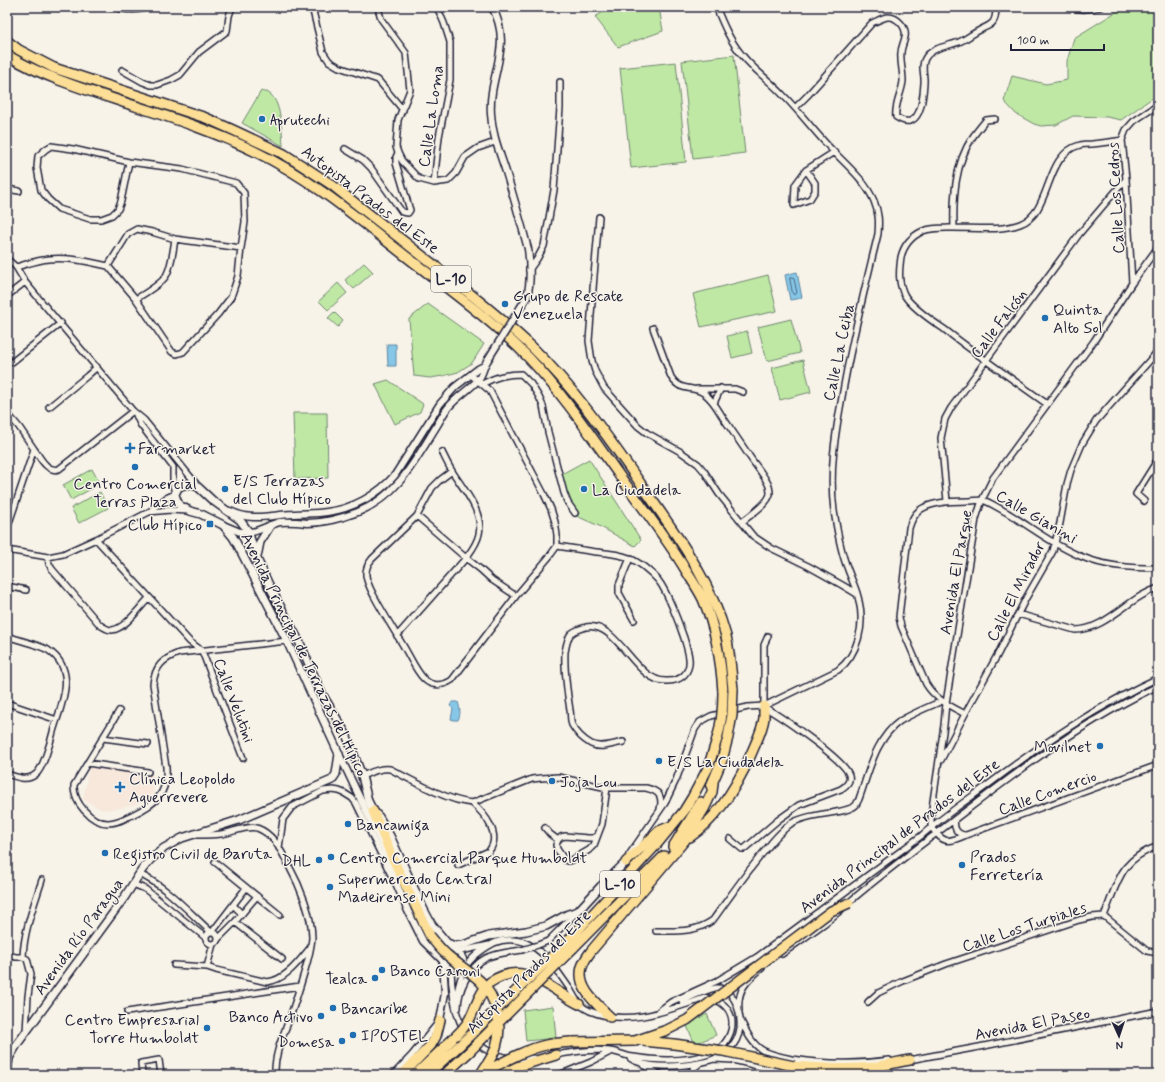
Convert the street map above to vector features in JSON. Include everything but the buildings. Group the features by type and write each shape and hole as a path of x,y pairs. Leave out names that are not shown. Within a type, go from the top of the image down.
{"highway":[{"name":"Autopista Prados del Este","path":"7,41 19,50 54,68 206,118 284,154 332,185 516,332 562,379 586,409 649,496 694,562 709,590 723,626 729,649 733,688 732,715 728,737 722,760 713,783 675,845 574,948 444,1075"},
{"name":"Autopista Prados del Este","path":"7,55 22,64 66,82 204,128 230,139 282,165 320,190 362,221 475,310 528,357 578,418 672,548 697,587 704,601 711,623 721,667 723,712 721,726 708,768 692,798 657,844 567,942 427,1075"},
{"path":"675,845 695,834 713,816 732,791 754,748 763,723 764,707"},
{"path":"610,1017 585,990 581,977 582,965 596,945 685,840 704,809 712,792 713,783"},
{"path":"372,811 392,857 446,954 480,982 491,997 499,1026 495,1049 484,1075"},
{"path":"626,862 660,831 672,825"},
{"path":"635,1041 667,1030 687,1020 831,911 849,902"},
{"path":"414,1075 457,1035 468,1022 481,992 489,983 499,977 507,974 523,973 538,979 569,1000 579,1004"},
{"path":"402,1075 431,1045 436,1036 440,1020"},
{"path":"484,1075 517,1055 546,1045 571,1042 635,1041 674,1044 723,1051 794,1066 821,1068 859,1068 886,1065 910,1060"},
{"path":"484,1075 556,1055"}],"main road":[{"path":"175,494 178,488 184,484 198,487"},
{"name":"Avenida Principal de Terrazas del Hípico","path":"198,487 212,500 240,520 248,531 256,559 299,641 321,692 346,734 362,776 372,811"},
{"name":"Avenida Principal de Terrazas del Hípico","path":"175,494 179,505 223,525 233,537 287,641 339,754"},
{"path":"256,559 260,542 270,526"},
{"name":"Avenida Río Paragua","path":"8,1075 7,1071 9,1058 18,1043 150,860 175,841 239,820 332,780 336,774 339,754"},
{"path":"434,934 447,944 455,946 463,945 489,936 526,931 546,926 568,914 578,911 626,862"}],"street":[{"path":"112,7 126,10 137,10 151,7"},
{"path":"122,70 146,84 154,86 178,77 199,52 227,31 232,7"},
{"path":"312,7 323,52 329,61 339,67 378,80 403,110"},
{"path":"378,7 381,19 406,54 410,90 398,120 396,147 402,161 419,179 434,183 448,182 456,173 465,157 478,148 495,142"},
{"name":"Calle La Loma","path":"434,183 439,137 450,80 450,42 437,7"},
{"path":"480,382 486,364 527,297 529,290 529,259 525,236 506,171 495,142 492,123 492,89 502,43 498,20 492,7"},
{"name":"Calle La Ceiba","path":"716,7 733,44 750,65 784,96 834,152 847,164 864,185 874,201 879,218 878,234 848,358 837,424 832,478 835,513 840,542 846,566 860,606 860,627 856,647 845,665 838,670 796,689 764,707"},
{"path":"795,108 872,24 887,17 895,18 901,23 904,29 905,37 901,53 903,81 895,110 896,117 902,121 909,122 916,118 920,111 925,82 923,63 926,56 939,48 959,42 990,25 994,21 996,7"},
{"path":"1068,7 1074,9 1100,7"},
{"path":"529,270 544,246 554,190 560,108 560,82"},
{"name":"Calle Los Cedros","path":"1132,283 1126,179 1122,140 1126,130 1134,121 1158,105"},
{"path":"954,228 954,196 956,180 963,156 972,138 986,120 995,120"},
{"path":"1047,404 985,361 922,313 906,297 901,287 899,276 902,253 907,243 913,236 925,230 939,228 997,228 1020,224 1030,218 1037,209 1053,171 1060,158 1067,152 1079,145 1122,140"},
{"path":"16,267 51,259 74,260 108,266 136,299 172,352 177,354 183,352 218,314 231,297 238,276 240,248 245,222 244,193 236,183 182,169 129,162 73,149 52,146 38,156 37,168 41,190 59,209 90,219 101,219 112,215 118,209 129,162"},
{"path":"345,149 364,160 402,212 408,213 410,210 396,163 398,153"},
{"path":"806,170 815,183 813,195 810,199 794,205 795,185 806,170 834,152"},
{"name":"Calle Falcón","path":"947,501 941,438 944,423 951,408 1080,233 1126,179"},
{"path":"7,189 19,191"},
{"path":"599,217 589,341 592,362 604,388 638,426 698,464 704,470 719,494 753,536 771,548 815,570 857,594"},
{"path":"108,266 128,234 137,229 175,239 240,248"},
{"path":"136,299 152,289 166,277 172,257 175,239"},
{"name":"Avenida El Parque","path":"931,827 932,807 939,764 944,702 976,519 982,500 993,478 1094,341 1132,283 1158,247"},
{"path":"7,259 16,267 25,282 97,366 134,412 140,424 173,467 173,485 175,494 166,498 150,512 63,554 48,557 7,550"},
{"path":"7,296 25,282"},
{"path":"12,362 61,324"},
{"path":"653,328 671,377 677,385 687,389 721,388 735,389 743,392"},
{"name":"Calle El Mirador","path":"939,764 964,714 1053,551 1060,523 1066,484 1082,444 1096,421 1158,351"},
{"path":"226,509 253,518 329,512 364,500 378,492 401,467 440,404 455,387 486,364"},
{"path":"48,407 87,376 97,366"},
{"path":"223,525 240,532 256,532 285,522 334,520 357,512 376,502 402,479 454,400 480,382 508,374 521,374 531,384 539,397 543,406 548,432 564,493 568,503 575,513"},
{"path":"452,471 432,488 417,516 372,559 365,571 368,585 386,619 424,679 436,685 442,685 452,680 516,596 558,546 551,509 490,391 471,375"},
{"path":"714,403 721,388"},
{"path":"694,389 702,392 714,403 768,483 770,495 767,501 742,522"},
{"path":"7,413 50,469 55,471 134,412"},
{"path":"134,412 144,420 198,487"},
{"path":"7,529 34,449"},
{"path":"397,636 466,558 475,546 479,536 480,519 442,452"},
{"path":"1144,501 1136,494 1158,459"},
{"name":"Calle Gianini","path":"964,714 944,702 930,690 926,684 899,617 909,528 911,520 922,507 947,501 982,500 1005,512 1055,544 1080,556 1105,564 1141,568 1158,568"},
{"path":"150,512 170,510 190,511"},
{"path":"417,516 492,580 516,596"},
{"path":"96,539 190,642 202,651"},
{"path":"558,546 615,554 630,558 646,569 658,580 667,596 681,629 688,652 690,662 689,668 686,674 676,680 663,682 656,680 644,672 608,633 590,626 578,629 570,635 566,643 565,653 568,696 572,724 582,737 592,745 602,746 623,742"},
{"path":"48,557 49,564 52,568 100,625 105,628 110,630 121,627 149,598"},
{"path":"630,558 619,585 619,592 634,620"},
{"path":"7,586 26,590"},
{"path":"1018,614 1075,630 1083,630 1097,625 1141,596 1158,588"},
{"path":"7,636 47,650 58,659 66,681 66,688 57,720 40,769 36,774 25,779 7,774"},
{"path":"764,707 764,645 768,636"},
{"path":"120,711 74,785 74,791 78,804 87,813 100,821 108,823 122,820 154,803 162,793 165,785 167,776 166,767 153,684 154,677 160,664 166,659 179,654 287,641"},
{"name":"Calle Velutini","path":"202,651 243,758"},
{"name":"Avenida Principal de Prados del Este","path":"655,1014 671,1002 717,981 757,957 1054,737 1116,699 1158,678"},
{"name":"Avenida Principal de Prados del Este","path":"739,1010 739,996 749,979 766,965 825,924 883,873 1027,765 1085,726 1126,702 1158,686"},
{"path":"656,930 682,931 695,929 705,926 713,920 757,859 789,825 809,816 845,810 856,805 872,759 888,731 901,720 944,702"},
{"path":"7,703 57,720"},
{"path":"626,862 628,856 645,833 671,792 691,740 700,722 711,716 748,707 764,707 775,713 832,755 846,769 849,776 849,782 846,786 840,789 799,805 778,820 744,849 730,839"},
{"path":"103,738 148,744"},
{"name":"Avenida Principal de Terrazas del Hípico","path":"339,754 384,849 396,883 423,941 443,961"},
{"path":"87,763 148,772"},
{"name":"Calle Comercio","path":"936,833 942,839 947,841 953,840 1158,765"},
{"path":"362,776 382,768 390,770 451,798 466,803 472,803 532,779 558,777 607,788 646,788 655,791 658,793 662,801 659,811"},
{"path":"598,836 588,838 566,836 558,840 556,844 560,854 567,861 572,860 590,850 594,845 598,836 602,824 607,788"},
{"path":"280,848 283,818 292,807 323,791 339,790 352,798 356,803 392,878 396,883"},
{"path":"458,864 489,851 494,842 493,832 490,826 472,803"},
{"path":"955,819 954,827 958,833 966,835"},
{"name":"Avenida Río Paragua","path":"191,835 222,834 244,828 255,827 264,831 271,836 280,848 306,904 312,937 311,947 300,986 279,1048 275,1065 275,1075"},
{"path":"931,827 936,833"},
{"path":"545,828 558,840"},
{"name":"Calle Los Turpiales","path":"868,1002 878,993 903,981 946,964 1079,920 1104,916 1121,872 1126,865 1148,849 1158,846"},
{"path":"215,862 280,915"},
{"path":"139,874 148,878 172,896 212,932 216,932 219,938"},
{"path":"23,957 24,943 30,918 42,880"},
{"path":"133,884 145,889 206,938 210,944 213,944"},
{"path":"206,938 208,933 212,932 246,888"},
{"path":"166,906 172,896"},
{"path":"207,967 213,944 216,943 257,896"},
{"path":"233,905 242,914"},
{"path":"458,1019 460,994 464,984 473,969 482,960 490,956 538,946 548,941 566,925 578,911"},
{"path":"1104,916 1147,951 1158,953"},
{"path":"235,922 282,959"},
{"path":"434,934 463,958 463,965 458,969 455,969 443,961"},
{"path":"455,1001 463,972 470,962 492,944 510,939 519,940 544,954 579,1004 591,1011 610,1017 627,1018 646,1016 705,998 710,998 728,1009 731,1014 732,1024 729,1035 718,1050 710,1054 692,1058 671,1060 625,1056"},
{"path":"456,952 492,944"},
{"path":"174,966 207,967 267,982 278,980 294,967 311,947"},
{"path":"7,955 27,959 31,974 26,1032"},
{"path":"393,1075 412,1055 440,1020 445,993 443,961"},
{"path":"452,967 452,984 458,1019 465,1031 474,1041 490,1053 505,1057 523,1059 579,1051 611,1051 625,1056 661,1075"},
{"path":"127,1012 300,986"},
{"path":"638,1063 664,1067 700,1063 713,1059 724,1054 732,1047 739,1033 741,1021 739,1010 732,996 724,989 715,988 678,1002 655,1014"},
{"name":"Avenida El Paseo","path":"838,1075 883,1070 900,1065 910,1060 1158,1011"},
{"name":"Avenida El Paseo","path":"741,1021 748,1036 754,1043 762,1050 781,1057 808,1061 852,1064 898,1058 910,1060"},
{"path":"558,1075 591,1062 611,1051"},
{"path":"713,1059 733,1060 800,1075"},
{"path":"142,1075 141,1063 159,1060 161,1075"},
{"path":"689,1075 700,1063"}],"shaded area":[{"name":"Clínica Leopoldo Aguerrevere","path":"89,768 155,776 154,793 146,801 122,808 102,810 83,799"}],"green space":[{"path":"612,7 659,7 663,31 618,47 595,17"},
{"path":"1124,7 1158,7 1158,94 1121,120 1107,117 1073,116 1056,125 1041,126 1034,124 1016,114 1004,101 1012,76 1046,84 1067,80 1067,61 1074,38"},
{"path":"734,55 745,153 693,159 682,61"},
{"path":"676,62 686,162 631,168 620,68"},
{"name":"Aprutechi","path":"261,91 267,92 276,102 280,117 283,146 242,123"},
{"path":"364,263 373,272 354,289 345,280"},
{"path":"768,275 777,311 701,327 693,294"},
{"path":"338,283 347,293 328,310 319,301"},
{"path":"428,304 484,344 472,363 458,372 430,378 414,376 409,319"},
{"path":"334,312 343,321 338,327 328,318"},
{"path":"791,319 800,353 767,361 758,327"},
{"path":"747,331 752,353 732,358 727,336"},
{"path":"803,360 811,392 780,400 772,368"},
{"path":"388,380 423,404 420,412 395,424 375,384"},
{"path":"293,413 327,413 328,478 295,479"},
{"name":"La Ciudadela","path":"589,459 641,540 635,546 599,526 572,514 563,502 558,476"},
{"path":"92,469 100,484 71,500 63,485"},
{"path":"100,492 108,508 79,523 71,508"},
{"path":"553,1006 556,1038 526,1041 523,1010"},
{"path":"707,1014 716,1035 695,1044 686,1024"}],"water":[{"path":"797,272 802,298 790,300 785,275"},
{"path":"387,344 396,344 396,366 388,366"},
{"path":"452,702 458,702 460,716 458,720 451,719 453,709 450,706"}],"place":[{"name":"Aprutechi","path":"262,119"},
{"name":"Grupo de Rescate Venezuela","path":"505,304"},
{"name":"Quinta Alto Sol","path":"1045,318"},
{"name":"Farmarket","path":"130,448"},
{"name":"Centro Comercial Terras Plaza","path":"135,467"},
{"name":"E/S Terrazas del Club Hípico","path":"225,489"},
{"name":"La Ciudadela","path":"584,489"},
{"name":"Club Hípico","path":"210,524"},
{"name":"Movilnet","path":"1100,746"},
{"name":"E/S La Ciudadela","path":"659,761"},
{"name":"Joja Lou","path":"552,781"},
{"name":"Clínica Leopoldo Aguerrevere","path":"120,787"},
{"name":"Bancamiga","path":"348,824"},
{"name":"Registro Civil de Baruta","path":"105,853"},
{"name":"Centro Comercial Parque Humboldt","path":"331,857"},
{"name":"DHL","path":"319,860"},
{"name":"Prados Ferretería","path":"962,865"},
{"name":"Supermercado Central Madeirense Mini","path":"330,887"},
{"name":"Banco Caroní","path":"382,970"},
{"name":"Tealca","path":"375,978"},
{"name":"Bancaribe","path":"333,1008"},
{"name":"Banco Activo","path":"321,1016"},
{"name":"Centro Empresarial Torre Humboldt","path":"207,1028"},
{"name":"IPOSTEL","path":"353,1035"},
{"name":"Domesa","path":"342,1041"}]}
